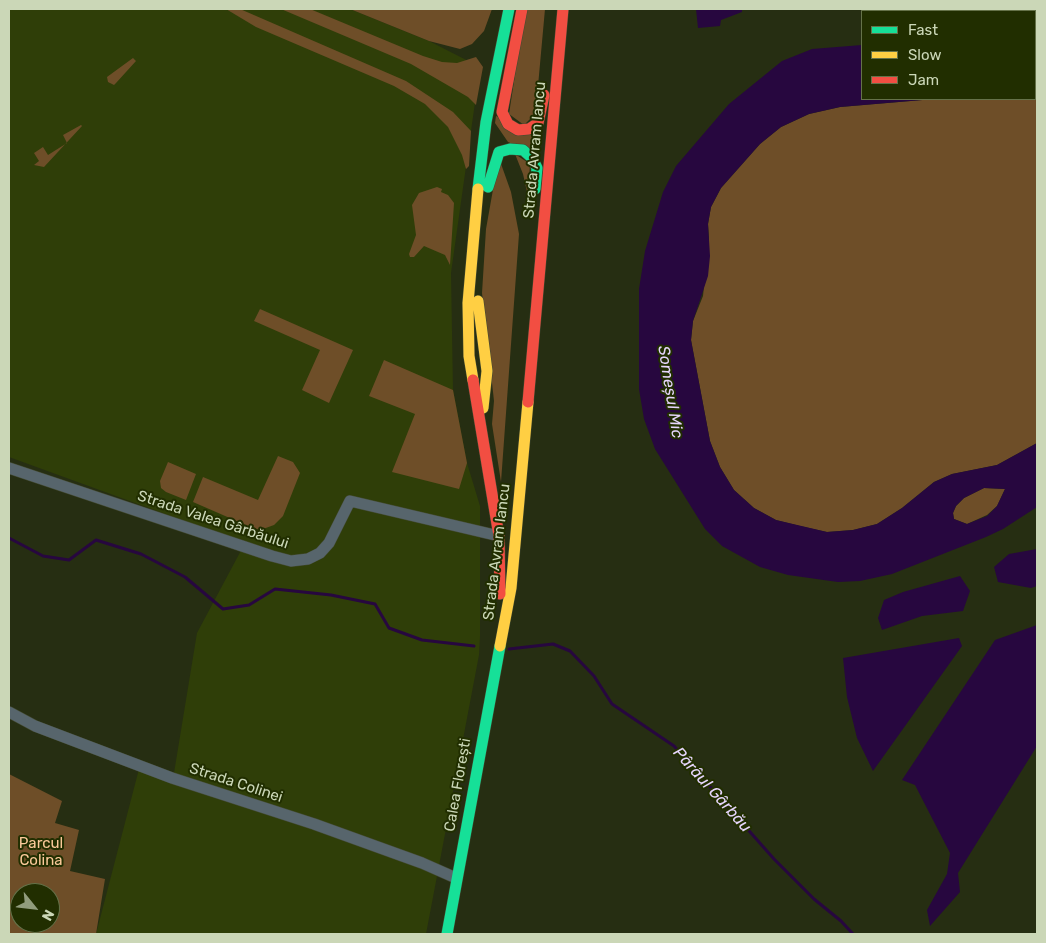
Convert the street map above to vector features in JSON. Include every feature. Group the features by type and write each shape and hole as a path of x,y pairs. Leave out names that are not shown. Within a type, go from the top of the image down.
{"main road":[{"name":"Strada Avram Iancu","path":"499,643 499,536 468,356 468,304 470,254 486,122 509,9"},
{"path":"522,9 502,112 508,124 518,130 529,129 538,123 542,112 551,9"},
{"name":"Strada Avram Iancu","path":"499,643 511,588 515,556 563,9"},
{"path":"480,427 487,371 478,304 479,261 487,189 499,152 510,149 523,150 532,158 536,168 534,206 542,250"},
{"name":"Calea Florești","path":"447,934 499,643"}],"street":[{"name":"Strada Valea Gârbăului","path":"9,468 272,556 291,560 308,559 320,553 329,543 350,501 499,536"},
{"name":"Strada Colinei","path":"9,712 36,726 162,774 340,833 422,863 456,878"}],"shaded area":[{"path":"9,9 350,9 429,41 480,67 451,273 453,390 467,463 480,506 479,655 426,934 96,934 139,769 153,774 174,773 197,633 245,543 9,457"}],"green space":[{"path":"226,9 240,9 406,81 453,112 471,131 469,166 466,169 462,155 448,127 425,104 394,86 256,27"},
{"path":"281,9 310,9 423,56 442,62 457,63 476,57 483,67 476,105 468,97 411,64"},
{"path":"350,9 492,9 484,31 472,44 460,49 429,41"},
{"path":"525,9 545,9 536,108 534,115 524,125 509,114"},
{"path":"133,58 136,61 114,85 108,82 107,77"},
{"path":"1036,72 1037,443 997,465 952,474 934,482 902,508 877,524 853,530 827,532 800,526 776,520 754,508 734,490 720,467 710,441 691,340 693,321 703,296 711,207 721,188 760,144 781,127 809,114 840,107 922,100 1036,100"},
{"path":"496,116 534,132 532,152 508,142 495,123"},
{"path":"81,125 82,126 67,142 63,135"},
{"path":"65,144 44,167 34,165 39,161 34,153 43,147 48,155"},
{"path":"515,154 530,164 528,196 523,174"},
{"path":"500,161 511,192 519,234 501,482 492,424 494,401 482,293 486,229 497,167"},
{"path":"437,187 442,189 441,192 448,195 454,203 450,265 445,255 424,246 414,257 410,257 409,254 416,235 412,205 419,193"},
{"path":"260,309 353,350 329,403 302,390 320,350 254,321"},
{"path":"384,360 453,390 467,463 459,489 392,472 415,414 369,396"},
{"path":"278,456 293,462 300,473 283,516 274,525 263,529 255,529 193,502 203,477 258,500"},
{"path":"168,462 196,474 186,500 161,488 160,481"},
{"path":"984,488 1005,489 997,506 987,515 967,524 954,519 953,513 956,506 964,498"},
{"name":"Parcul Colina","path":"9,774 62,801 55,823 79,830 70,871 105,879 96,934 9,934"}],"water":[{"path":"696,9 742,9 742,12 721,20 720,26 698,28"},
{"path":"1036,20 1037,20 1036,72"},
{"name":"Someșul Mic","path":"861,45 861,100 922,100 840,107 809,114 781,127 760,144 721,188 711,207 708,224 710,256 708,276 693,321 691,340 710,441 720,467 734,490 754,508 776,520 827,532 853,530 877,524 902,508 934,482 952,474 997,465 1037,443 1037,507 1003,529 986,537 892,574 860,581 838,582 788,575 760,567 722,546 705,529 655,449 644,419 639,389 639,289 645,251 663,192 676,166 729,104 782,61 812,49","holes":["984,488 1005,489 997,506 987,516 967,524 954,519 953,513 956,506 964,498"]},
{"path":"1037,549 1037,586 1031,588 998,582 994,567 1009,554"},
{"path":"960,576 970,591 963,611 922,616 882,630 878,618 884,600 903,592"},
{"path":"1037,625 1037,746 958,873 960,892 930,926 927,910 947,874 950,853 915,785 902,780 995,640"},
{"path":"959,638 962,646 873,771 857,738 847,697 843,658"}],"waterway":[{"name":"Pârâul Gârbău","path":"9,538 43,556 69,560 96,540 141,554 185,577 223,609 249,605 275,589 331,595 375,604 389,628 422,640 474,646"},
{"name":"Pârâul Gârbău","path":"509,649 553,644 570,651 594,676 612,704 674,746 774,859 853,934"}],"traffic: fast":[{"path":"478,189 486,122 509,9"},
{"path":"488,187 499,152 510,149 523,150 532,158 537,168 535,189"},
{"path":"447,934 500,646"}],"traffic: slow":[{"path":"473,380 469,356 468,303 478,189"},
{"path":"478,301 487,371 483,408"},
{"path":"500,646 511,588 528,402"}],"traffic: jam":[{"path":"522,9 502,112 508,124 518,130 529,129 538,123 544,95"},
{"path":"528,402 563,9"},
{"path":"473,380 499,536 500,594"}]}
